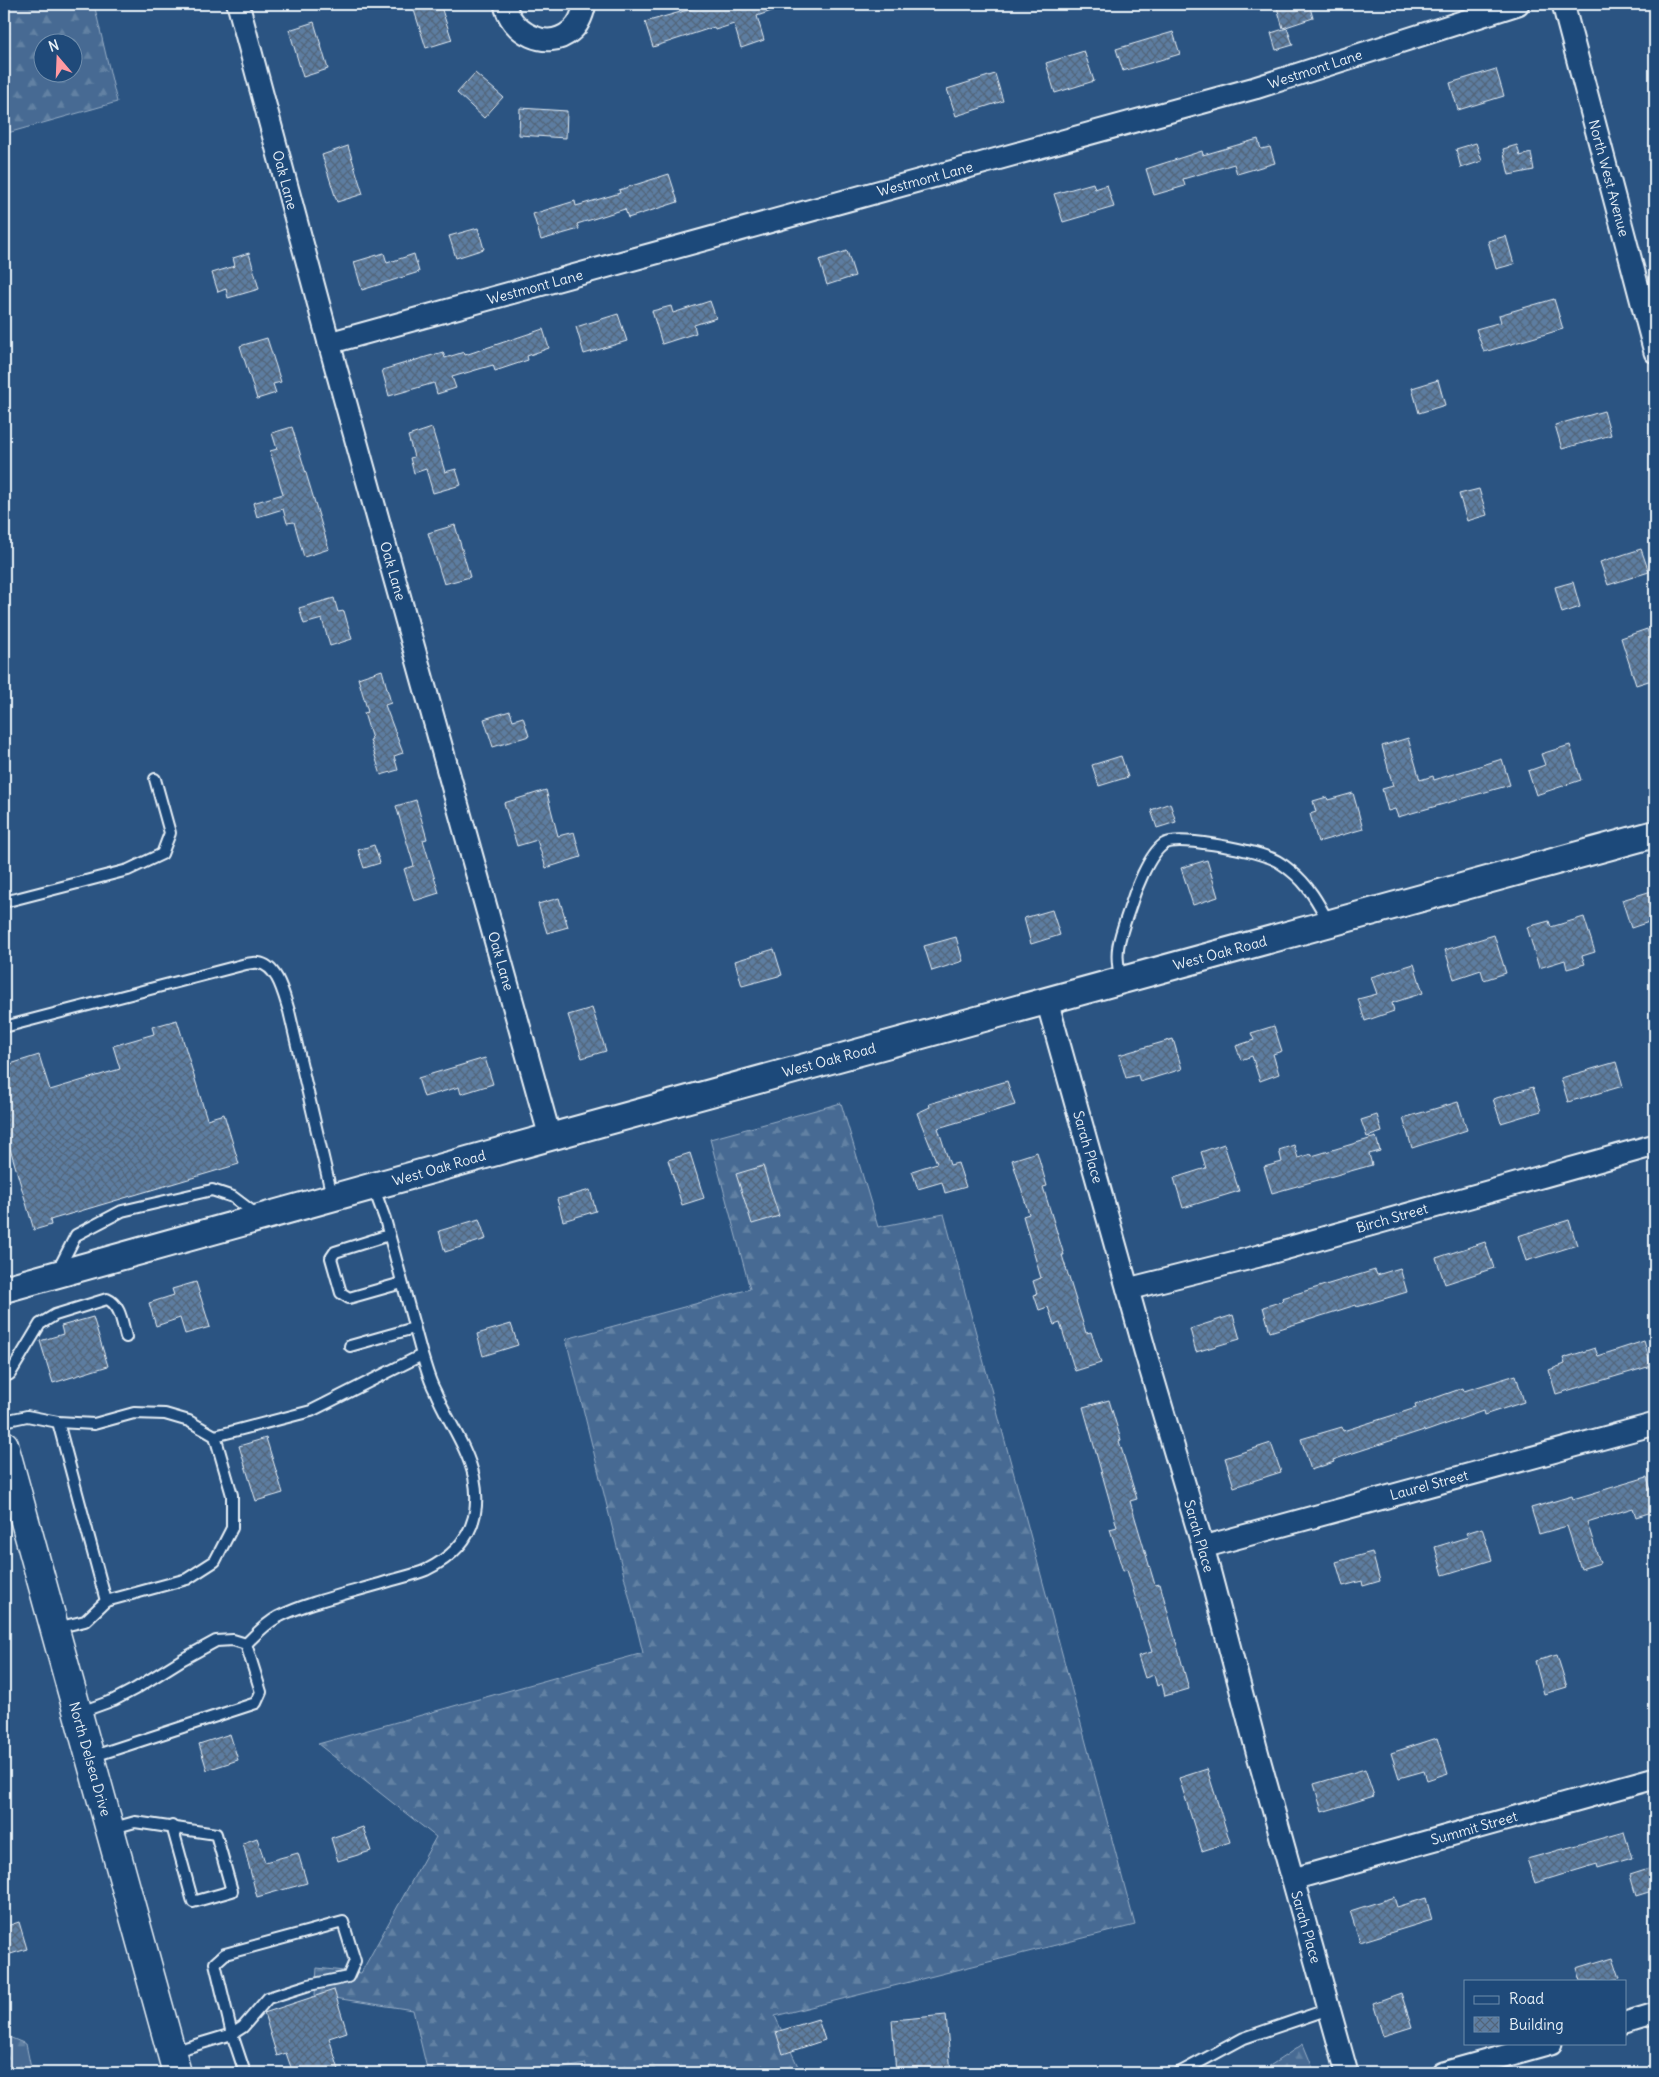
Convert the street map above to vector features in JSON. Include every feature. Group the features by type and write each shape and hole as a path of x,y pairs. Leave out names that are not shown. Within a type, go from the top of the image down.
{"main road":[{"name":"North Delsea Drive","path":"4,1445 174,2062"}],"street":[{"name":"Oak Lane","path":"238,4 329,343 550,1137"},
{"path":"505,4 506,12 520,28 536,39 549,40 562,37 572,31 580,21 585,4"},
{"name":"Westmont Lane","path":"329,343 1255,88 1518,4"},
{"name":"North West Avenue","path":"1563,4 1655,352"},
{"name":"West Oak Road","path":"4,1289 332,1197 1655,834"},
{"name":"Sarah Place","path":"1047,1001 1203,1547 1347,2073"},
{"name":"Birch Street","path":"1128,1289 1259,1256 1655,1145"},
{"name":"Laurel Street","path":"1203,1547 1655,1424"},
{"name":"Summit Street","path":"1293,1879 1655,1778"},
{"path":"1626,2023 1655,2014"},
{"path":"1442,2073 1547,2044"}],"lane":[{"path":"4,902 128,870 162,854 170,833 155,779"},
{"path":"1122,980 1116,963 1117,943 1137,885 1157,851 1165,843 1178,841 1208,844 1267,856 1292,871 1312,893 1330,923"},
{"path":"4,1027 246,964 259,963 272,970 289,1011 332,1197"},
{"path":"246,1644 266,1624 279,1617 424,1570 446,1559 463,1543 473,1525 477,1503 468,1455 434,1391 373,1186"},
{"path":"55,1275 76,1235 122,1211 212,1190 233,1197 260,1218"},
{"path":"389,1235 335,1252 331,1258 341,1293 349,1298 402,1283"},
{"path":"4,1377 10,1374 40,1324 55,1316 107,1299 113,1302 118,1309 126,1337"},
{"path":"350,1346 414,1328"},
{"path":"4,1421 27,1416 58,1422 94,1424 134,1413 165,1414 189,1422 216,1436 311,1410 422,1355"},
{"path":"58,1422 106,1601"},
{"path":"54,1629 85,1621 106,1601 188,1579 215,1561 232,1528 232,1495 216,1436"},
{"path":"77,1713 114,1700 216,1641 233,1640 246,1644"},
{"path":"90,1757 256,1703 261,1692 246,1644"},
{"path":"109,1829 135,1822 172,1826 216,1834 232,1891 193,1902 172,1826"},
{"path":"174,2062 232,2034 243,2027 268,1998 308,1985 348,1978 355,1961 343,1922 226,1954 215,1963 232,2034 245,2073"},
{"path":"1179,2073 1244,2038 1329,2009"}],"green space":[{"path":"4,4 94,4 117,102 4,134"},
{"path":"841,1103 878,1227 944,1214 1135,1925 775,2016 801,2073 585,2073 586,2064 537,2073 428,2073 413,2010 315,1995 317,1968 361,1973 436,1837 318,1744 643,1653 566,1339 750,1289 710,1139"},
{"path":"4,2035 26,2044 32,2073 4,2073"},
{"path":"1303,2044 1315,2073 1259,2073"}],"building":[{"path":"426,4 440,4 452,40 426,48 413,7"},
{"path":"709,4 783,4 783,7 757,16 764,40 741,48 734,24 715,30 714,27 653,47 645,22"},
{"path":"1276,4 1309,4 1313,18 1283,28"},
{"path":"314,22 328,69 303,77 289,30"},
{"path":"1287,28 1293,45 1276,50 1271,33"},
{"path":"1173,32 1180,54 1123,71 1116,49"},
{"path":"1084,51 1094,81 1055,93 1046,63"},
{"path":"1496,69 1504,96 1458,110 1450,83"},
{"path":"475,73 503,97 484,118 457,93"},
{"path":"995,74 1003,101 956,116 947,89"},
{"path":"520,108 567,111 566,138 519,135"},
{"path":"1258,139 1261,149 1270,147 1275,163 1237,174 1234,164 1183,179 1185,186 1154,195 1146,169 1202,151 1203,155"},
{"path":"1476,143 1482,161 1461,168 1456,149"},
{"path":"1517,145 1520,156 1531,153 1534,170 1509,175 1503,149"},
{"path":"348,146 363,194 337,202 322,155"},
{"path":"669,174 678,202 628,218 625,209 577,224 579,229 541,240 533,214 575,201 576,206 620,193 619,190"},
{"path":"1093,183 1095,189 1107,185 1114,207 1063,222 1054,194"},
{"path":"478,228 484,249 456,258 449,236"},
{"path":"1506,236 1514,264 1496,269 1488,241"},
{"path":"847,251 855,276 827,285 819,260"},
{"path":"249,253 259,289 228,298 226,289 218,292 212,273 235,266 233,258"},
{"path":"384,253 387,263 414,254 419,272 362,290 354,262"},
{"path":"1554,299 1563,329 1484,352 1476,329 1501,322 1499,315"},
{"path":"710,301 716,318 694,325 696,333 662,344 652,311 671,306 673,313"},
{"path":"618,314 627,341 584,354 576,327"},
{"path":"543,329 549,348 527,356 528,360 495,371 493,365 452,377 456,388 437,394 434,383 389,396 382,370 443,352 445,358 464,352 465,355"},
{"path":"267,338 281,382 273,384 276,393 257,399 240,346"},
{"path":"1438,380 1445,405 1419,413 1412,388"},
{"path":"1604,411 1611,435 1562,449 1555,425"},
{"path":"292,427 329,549 304,557 294,522 287,523 283,509 257,517 253,503 283,494 270,451 277,449 272,433"},
{"path":"432,428 445,472 456,469 461,485 433,493 426,469 414,473 410,458 414,457 408,436"},
{"path":"1479,489 1487,515 1467,521 1459,494"},
{"path":"455,525 470,577 444,584 428,533"},
{"path":"1641,549 1649,572 1608,585 1600,562"},
{"path":"1573,582 1580,607 1562,613 1555,587"},
{"path":"334,598 338,612 344,611 352,639 330,646 322,619 304,624 299,608"},
{"path":"1647,629 1655,655 1655,679 1636,685 1621,638"},
{"path":"382,670 391,703 385,705 403,753 394,756 398,770 381,775 370,740 372,739 364,713 368,712 358,678"},
{"path":"510,711 513,720 523,717 529,736 493,747 484,719"},
{"path":"1408,738 1420,780 1433,776 1434,780 1502,759 1510,785 1398,817 1395,809 1388,811 1382,789 1393,786 1382,746"},
{"path":"1570,745 1581,780 1536,795 1528,771 1545,765 1541,754"},
{"path":"1121,756 1128,777 1099,786 1092,765"},
{"path":"546,790 558,836 574,832 581,857 546,868 537,840 517,846 504,803"},
{"path":"1353,793 1363,829 1318,842 1310,814 1316,812 1313,801 1327,797 1328,800"},
{"path":"416,800 427,839 423,840 439,893 414,901 404,869 414,866 396,806"},
{"path":"1170,803 1176,822 1157,828 1151,810"},
{"path":"374,845 380,863 364,868 358,850"},
{"path":"1207,860 1218,897 1193,905 1181,868"},
{"path":"1655,890 1655,920 1631,928 1622,900"},
{"path":"559,898 568,927 547,933 538,904"},
{"path":"1052,910 1060,935 1031,944 1024,918"},
{"path":"1584,917 1595,952 1582,956 1585,964 1567,969 1565,960 1539,968 1527,927 1549,921 1551,927"},
{"path":"1494,935 1506,973 1484,980 1481,970 1454,979 1445,950"},
{"path":"956,937 963,961 932,971 924,946"},
{"path":"774,949 782,975 742,986 735,961"},
{"path":"1414,964 1423,993 1392,1003 1394,1011 1365,1021 1358,999 1377,994 1371,977"},
{"path":"592,1008 606,1051 582,1058 568,1015"},
{"path":"177,1020 207,1119 224,1114 239,1164 50,1220 51,1225 34,1230 4,1128 4,1066 39,1055 50,1090 120,1069 113,1046 154,1034 152,1027"},
{"path":"1274,1026 1282,1051 1273,1054 1279,1074 1260,1081 1252,1056 1241,1060 1236,1046 1254,1040 1251,1033"},
{"path":"1173,1039 1182,1069 1140,1082 1138,1075 1126,1078 1119,1055"},
{"path":"485,1058 493,1084 461,1094 459,1087 424,1097 418,1078"},
{"path":"1616,1062 1623,1086 1568,1102 1561,1078"},
{"path":"1007,1081 1015,1105 938,1128 950,1165 958,1163 966,1187 945,1193 942,1182 918,1189 912,1171 937,1163 917,1113 930,1107 929,1104"},
{"path":"1533,1087 1541,1111 1501,1123 1493,1099"},
{"path":"1458,1102 1467,1130 1412,1148 1403,1118"},
{"path":"1377,1115 1382,1132 1367,1137 1361,1120"},
{"path":"1376,1137 1380,1151 1369,1154 1372,1165 1272,1193 1264,1167 1282,1162 1279,1150 1294,1145 1298,1158 1311,1154 1312,1156"},
{"path":"1224,1144 1239,1191 1183,1208 1174,1178 1206,1168 1201,1152"},
{"path":"1037,1152 1047,1186 1043,1187 1064,1255 1062,1255 1086,1333 1091,1332 1101,1363 1075,1371 1060,1323 1054,1325 1048,1307 1039,1310 1034,1295 1037,1294 1033,1281 1041,1278 1023,1216 1029,1214 1012,1160"},
{"path":"690,1153 704,1198 682,1205 668,1160"},
{"path":"763,1166 779,1216 752,1224 736,1174"},
{"path":"590,1190 596,1211 563,1221 557,1199"},
{"path":"479,1219 486,1239 445,1252 439,1231"},
{"path":"1569,1220 1577,1245 1526,1261 1518,1236"},
{"path":"1485,1242 1494,1268 1445,1284 1436,1258"},
{"path":"1400,1268 1407,1292 1357,1307 1356,1305 1270,1332 1263,1307 1283,1301 1282,1298 1375,1270 1377,1275"},
{"path":"196,1282 210,1327 185,1334 180,1318 156,1326 149,1303 174,1295 172,1289"},
{"path":"1233,1315 1240,1339 1196,1352 1190,1329"},
{"path":"93,1317 108,1366 53,1383 40,1341 63,1334 61,1326"},
{"path":"511,1324 518,1345 483,1356 477,1334"},
{"path":"1644,1341 1651,1366 1556,1394 1549,1370 1565,1364 1563,1358 1595,1348 1598,1356"},
{"path":"1516,1375 1524,1402 1484,1415 1483,1411 1424,1432 1424,1430 1350,1454 1311,1470 1301,1439 1342,1427 1343,1431 1416,1408 1415,1405 1463,1388 1464,1391"},
{"path":"1109,1400 1121,1440 1119,1441 1137,1499 1130,1501 1155,1585 1160,1584 1189,1689 1165,1696 1162,1684 1157,1686 1154,1675 1145,1678 1138,1656 1152,1652 1127,1570 1123,1571 1110,1529 1117,1527 1083,1407"},
{"path":"266,1438 283,1493 256,1501 239,1446"},
{"path":"1271,1443 1281,1472 1234,1487 1225,1458"},
{"path":"1647,1477 1655,1504 1655,1511 1636,1517 1633,1508 1587,1522 1600,1563 1581,1569 1567,1526 1539,1534 1531,1508 1572,1496 1573,1499"},
{"path":"1482,1528 1492,1560 1443,1575 1435,1547 1468,1537 1466,1533"},
{"path":"1372,1552 1380,1581 1363,1586 1362,1581 1343,1586 1336,1562"},
{"path":"1557,1655 1567,1687 1544,1694 1535,1661"},
{"path":"230,1734 238,1760 207,1770 199,1744"},
{"path":"1437,1738 1448,1773 1427,1780 1424,1771 1399,1778 1391,1753"},
{"path":"1207,1769 1230,1842 1202,1851 1179,1778"},
{"path":"1365,1769 1374,1796 1322,1812 1314,1784"},
{"path":"363,1827 371,1851 338,1861 331,1838"},
{"path":"1624,1832 1632,1858 1598,1868 1597,1864 1535,1883 1527,1859"},
{"path":"257,1838 265,1862 298,1853 307,1883 257,1897 243,1843"},
{"path":"1655,1867 1655,1890 1636,1896 1630,1875"},
{"path":"1394,1897 1397,1907 1426,1898 1432,1920 1360,1942 1350,1911"},
{"path":"19,1922 27,1949 4,1956 4,1927"},
{"path":"1613,1957 1620,1978 1613,1980 1581,1980 1577,1968"},
{"path":"334,1990 347,2032 329,2038 340,2073 293,2073 286,2053 277,2056 264,2013"},
{"path":"1401,1993 1412,2027 1383,2036 1373,2003"},
{"path":"946,2015 951,2073 896,2073 892,2020"},
{"path":"818,2019 825,2040 783,2054 776,2032"}]}
